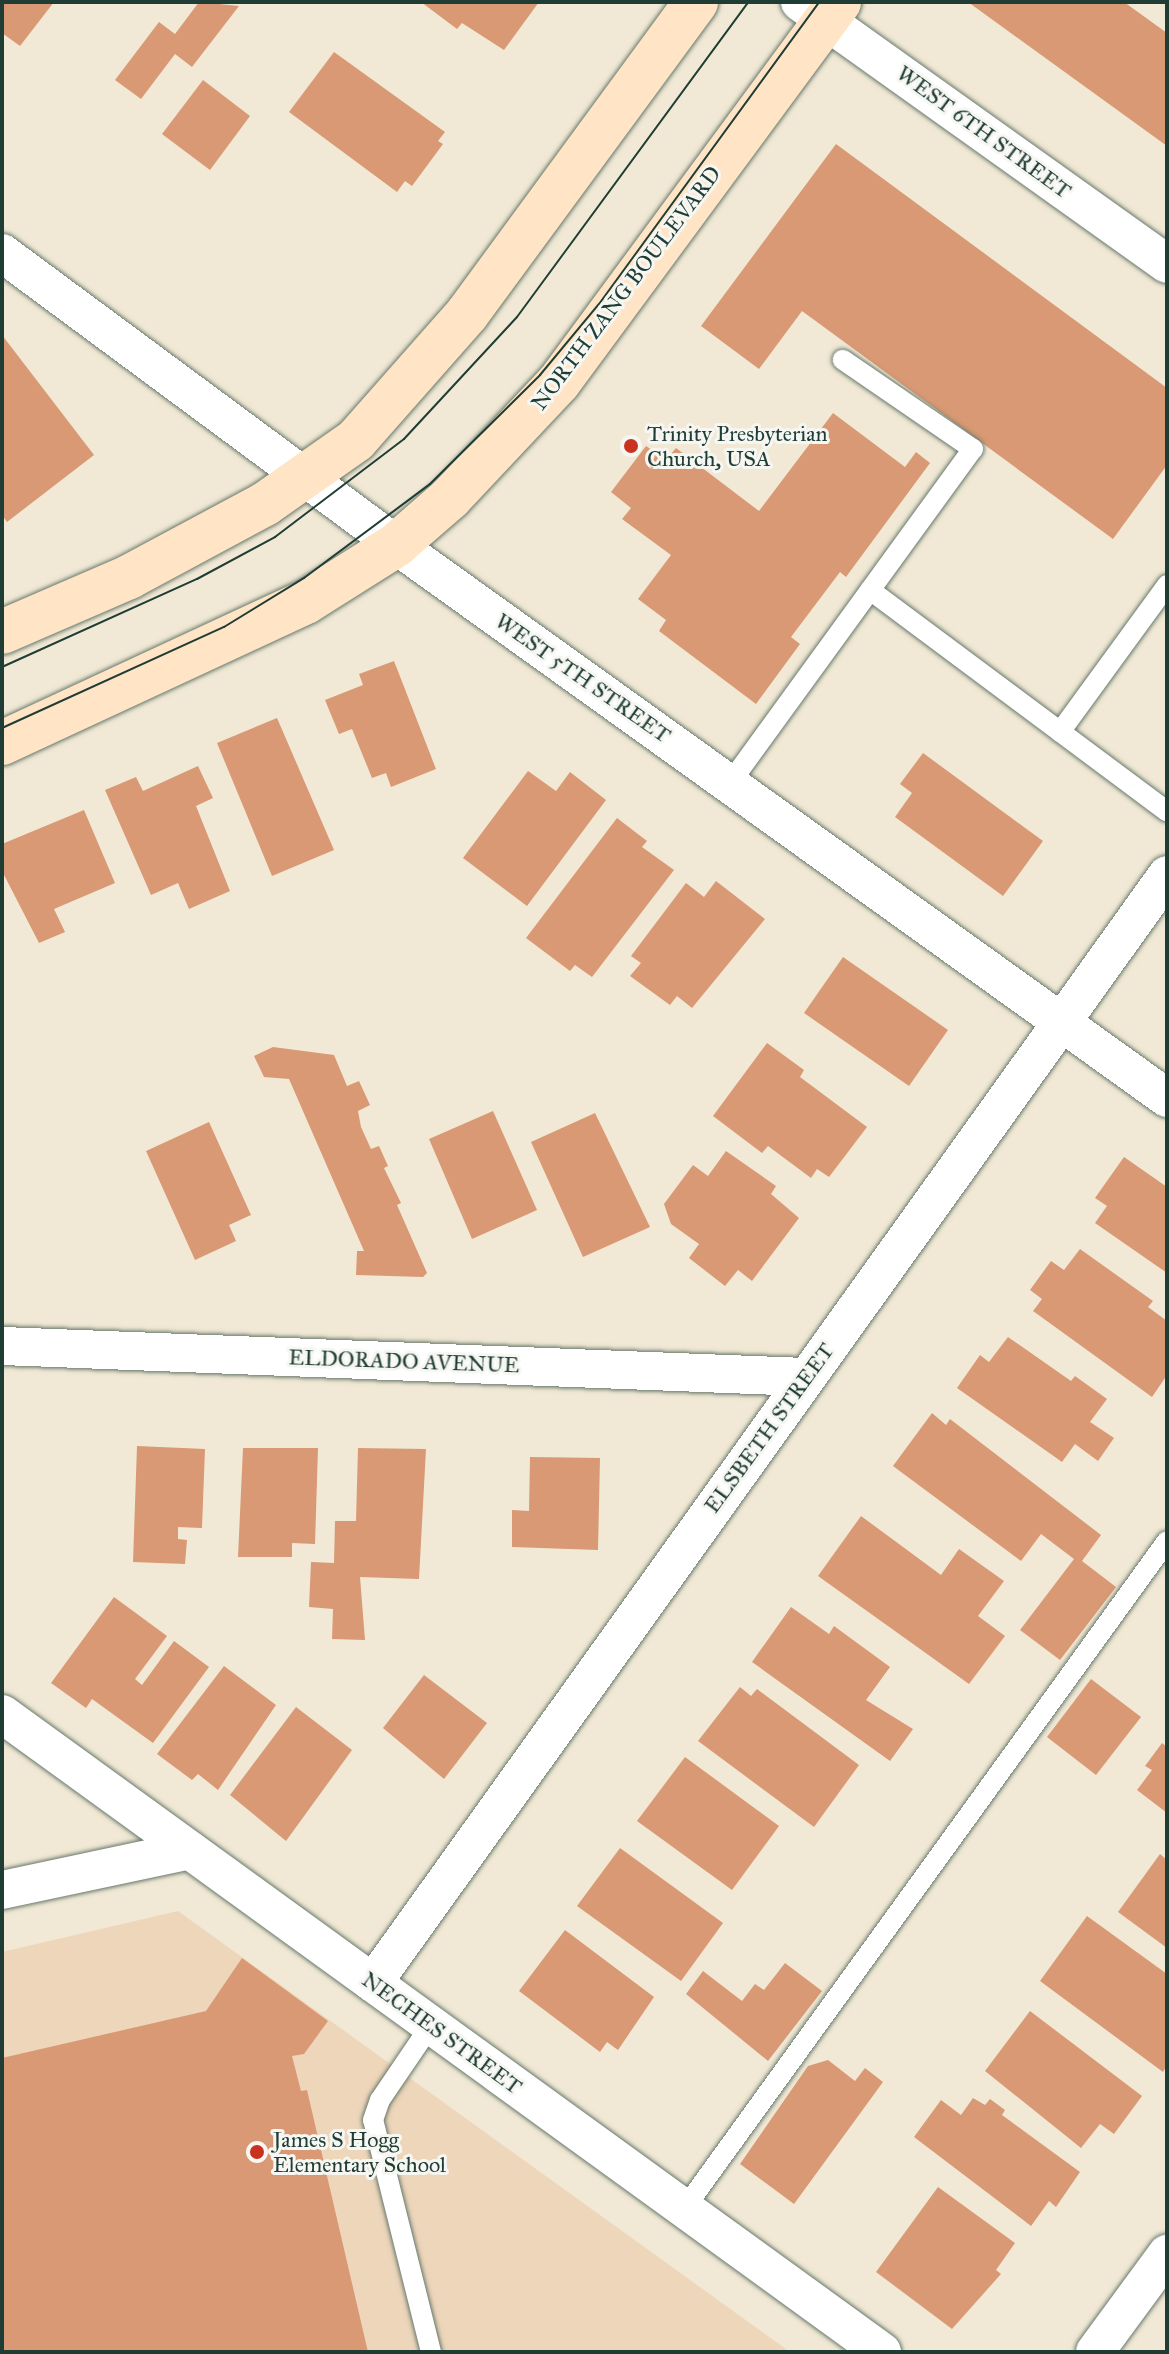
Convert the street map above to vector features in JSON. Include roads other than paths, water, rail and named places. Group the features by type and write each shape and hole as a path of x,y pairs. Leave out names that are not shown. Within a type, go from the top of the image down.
{"main road":[{"path":"2,632 129,577 307,479 392,403 467,314 696,2"},
{"name":"NORTH ZANG BOULEVARD","path":"2,743 267,621 396,545 450,498 559,382 822,8"}],"street":[{"name":"WEST 6TH STREET","path":"822,8 1167,264"},
{"name":"WEST 5TH STREET","path":"2,253 396,545 1167,1098"},
{"name":"ELSBETH STREET","path":"373,1983 1167,875"},
{"name":"ELDORADO AVENUE","path":"2,1346 806,1377"},
{"name":"NECHES STREET","path":"2,1714 882,2352"},
{"path":"2,1890 190,1850"},
{"path":"1095,2352 1167,2254"}],"lane":[{"path":"730,783 973,449 843,360"},
{"path":"1060,732 1167,585"},
{"path":"870,590 1167,811"},
{"path":"684,2209 1167,1541"},
{"path":"431,2025 380,2100 373,2120 431,2352"}],"tram line":[{"path":"2,667 197,579 275,537 404,439 517,317 748,2"},
{"path":"2,728 224,627 304,578 430,484 540,375 599,304 819,2"}],"place":[{"name":"Trinity Presbyterian Church, USA","path":"631,446"},
{"name":"James S Hogg Elementary School","path":"257,2152"}]}
